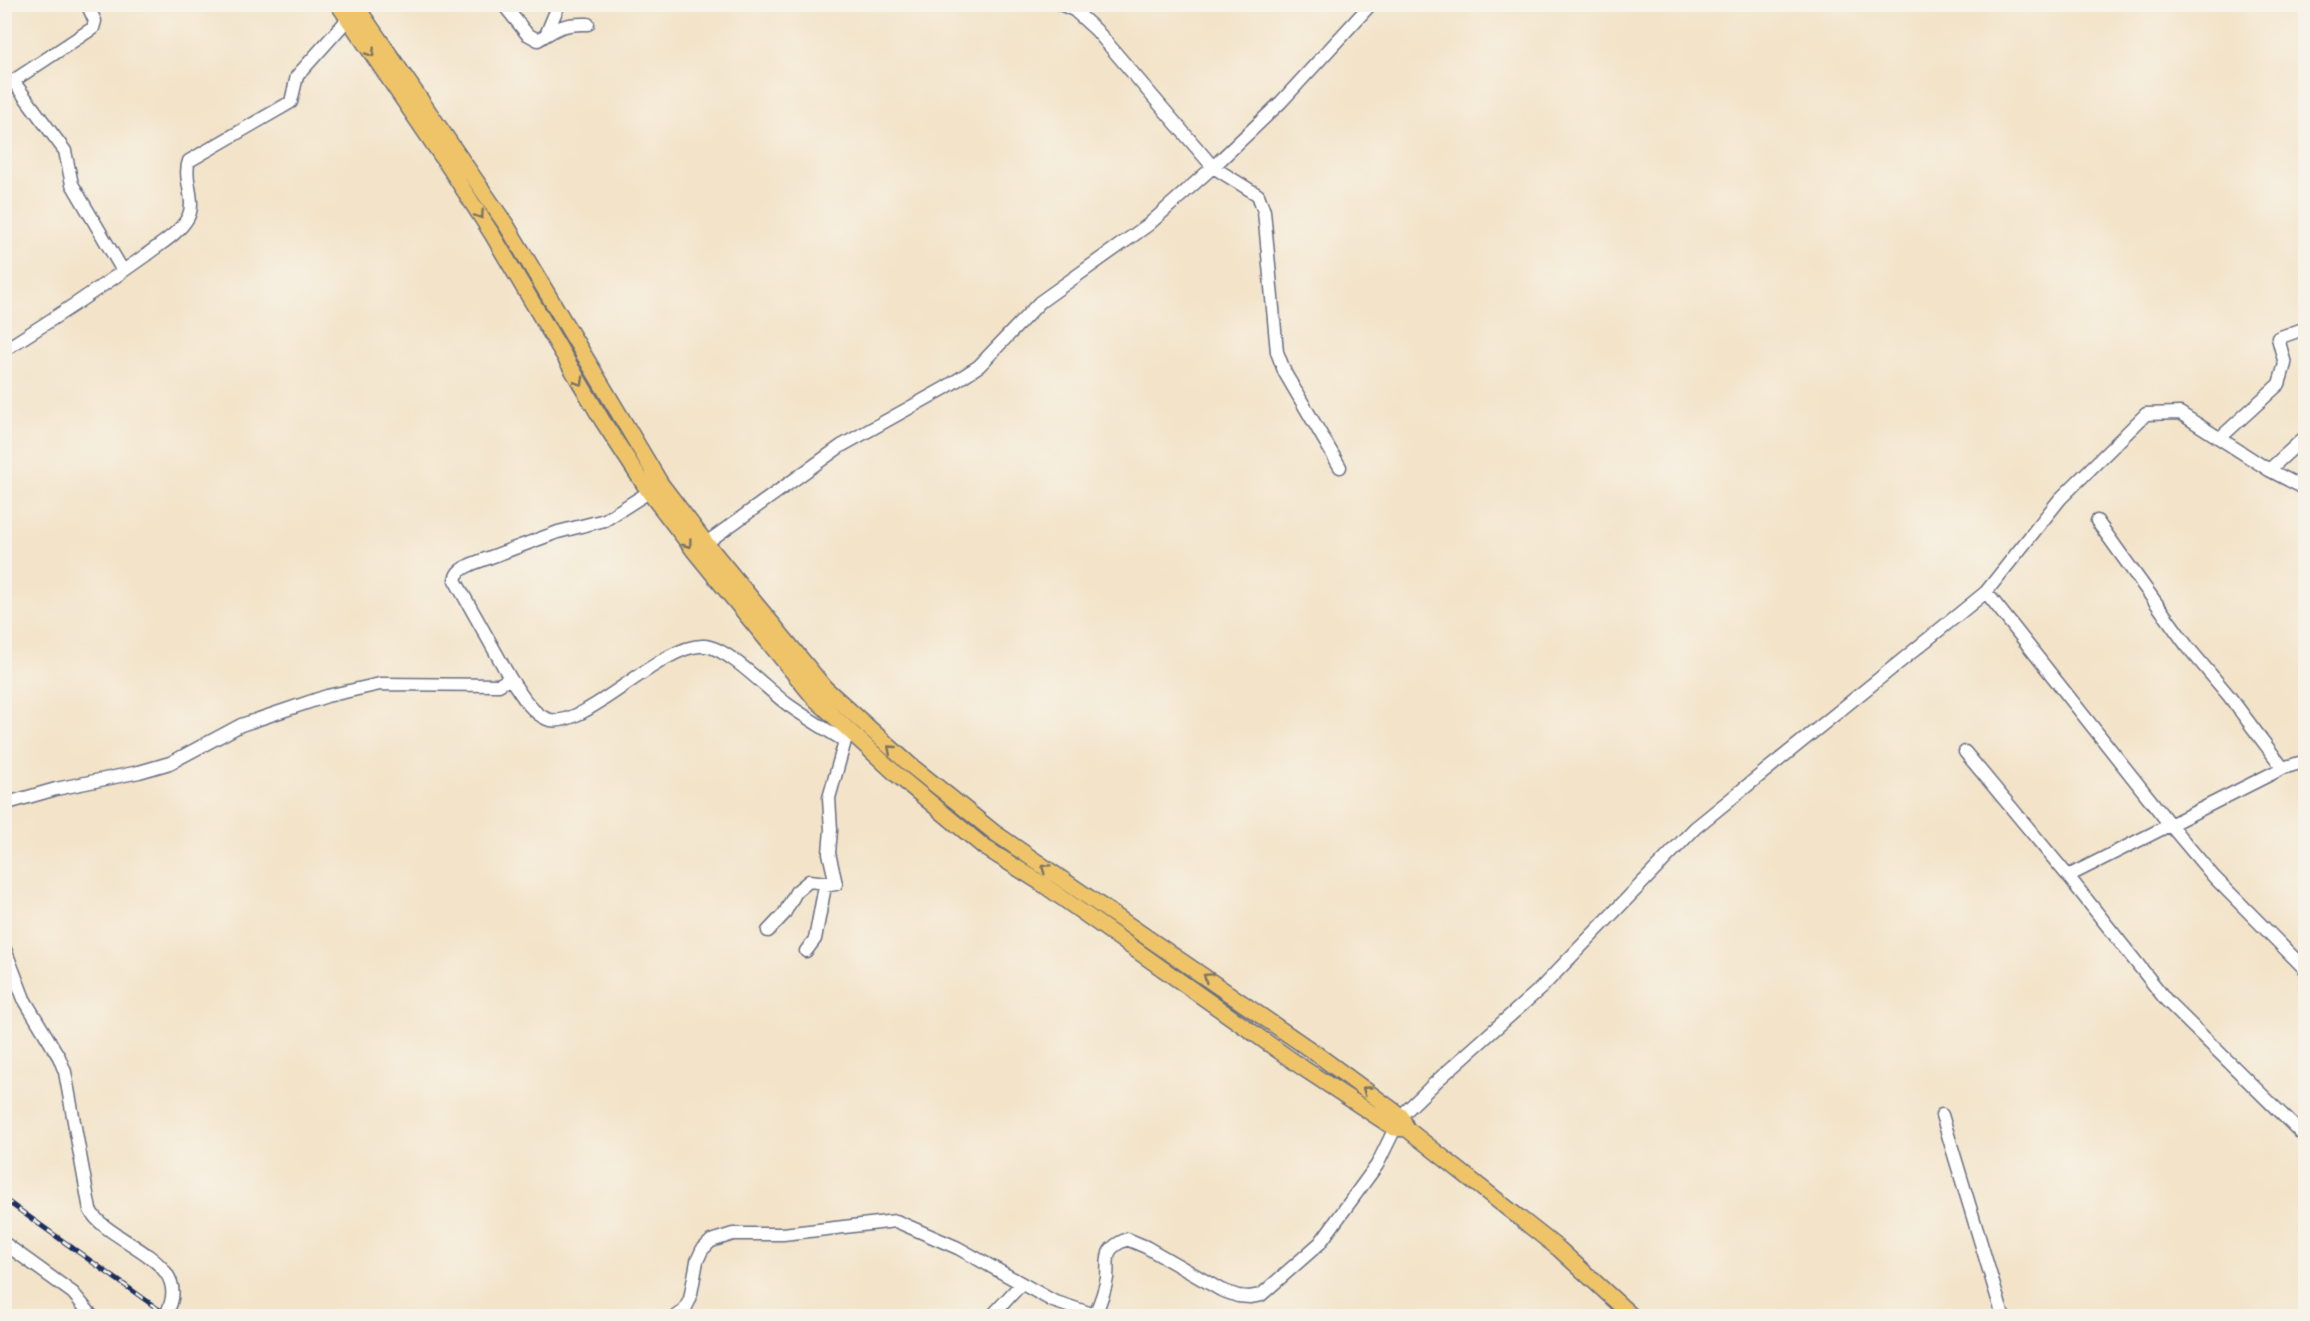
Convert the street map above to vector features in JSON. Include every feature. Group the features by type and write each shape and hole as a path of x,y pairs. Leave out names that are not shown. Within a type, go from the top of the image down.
{"main road":[{"path":"338,4 492,234 602,420 649,492 695,552 847,737 984,847 1041,883 1303,1068 1401,1124"},
{"path":"355,4 507,226 661,484 706,543 825,688 909,764 1022,852 1270,1022 1401,1124 1559,1249 1632,1317"}],"street":[{"path":"87,4 95,21 93,28 9,84 64,151 72,184 123,271"},
{"path":"503,4 531,38 538,40 570,23 588,24"},
{"path":"546,35 559,4"},
{"path":"1060,4 1074,9 1096,30 1213,167 1258,195 1264,211 1277,331 1277,352 1285,373 1340,467"},
{"path":"706,543 841,446 945,388 979,366 1040,302 1148,225 1213,167 1281,102 1371,4"},
{"path":"4,350 123,271 177,231 189,217 191,203 185,170 189,161 291,102 297,76 348,19"},
{"path":"2220,438 2279,384 2285,364 2278,338 2306,328"},
{"path":"677,1317 684,1311 690,1299 697,1261 702,1250 711,1241 733,1234 783,1234 897,1221 958,1248 1053,1301 1097,1316 1107,1276 1106,1260 1117,1244 1127,1239 1146,1247 1221,1290 1238,1296 1261,1295 1320,1244 1377,1165 1401,1124 1439,1079 1541,988 1695,828 1986,592 2060,499 2146,414 2180,413 2270,470 2306,489"},
{"path":"2270,470 2306,436"},
{"path":"649,492 604,520 558,532 472,564 460,570 455,580 510,678 526,702 547,719 557,721 571,717 607,697 672,654 690,646 707,646 722,652 787,704 847,737 829,798 831,830 829,853 836,884"},
{"path":"2097,521 2187,646 2229,696 2283,768"},
{"path":"1986,592 2214,877 2306,970"},
{"path":"4,804 56,789 139,772 170,763 241,725 327,696 380,684 499,685 510,678"},
{"path":"1965,752 2068,876 2166,1000 2306,1138"},
{"path":"2068,876 2283,768 2306,761"},
{"path":"768,932 784,914 796,892 809,881 836,884"},
{"path":"806,951 814,939 825,886 836,884"},
{"path":"4,947 24,999 59,1057 65,1072 90,1210 95,1220 149,1256 166,1276 173,1294 173,1303 165,1317"},
{"path":"1942,1115 2003,1317"},
{"path":"4,1243 73,1293 92,1317"},
{"path":"992,1317 1021,1284"}],"railway":[{"path":"4,1199 168,1316"}]}
